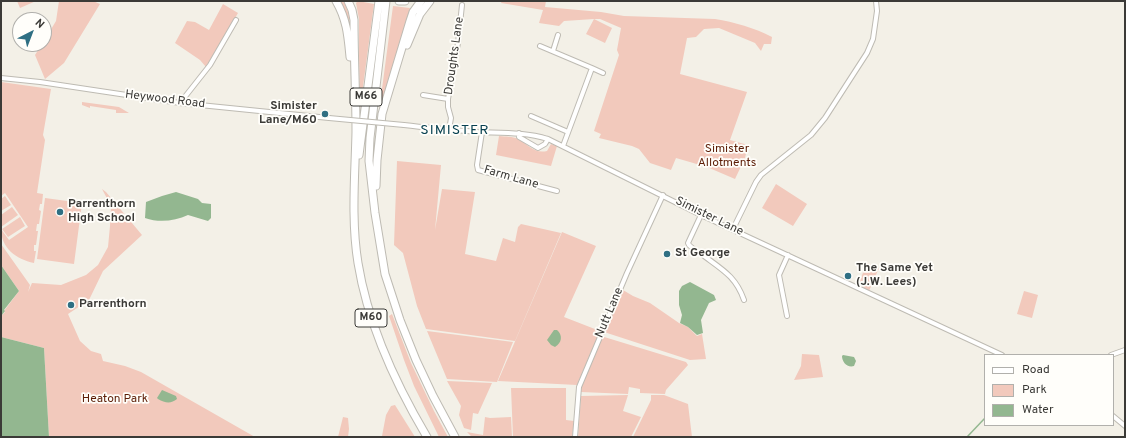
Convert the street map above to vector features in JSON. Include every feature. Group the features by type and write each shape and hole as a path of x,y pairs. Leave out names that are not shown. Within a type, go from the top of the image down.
{"highway":[{"path":"336,1 344,18 347,29 356,113"},
{"path":"348,1 354,20 356,113 354,193"},
{"name":"M66","path":"354,193 379,1"},
{"name":"M66","path":"369,161 373,105 386,1"},
{"path":"399,1 404,1"},
{"path":"375,212 376,160 382,114 413,12 421,1"},
{"path":"389,90 416,21 430,1"},
{"name":"M60","path":"369,161 375,212 385,274 400,320 416,360 455,437"},
{"name":"M60","path":"354,193 355,238 358,262 368,308 381,347 400,388 427,437"}],"street":[{"path":"733,229 756,182 762,175 811,135 825,118 867,53 873,39 877,11 876,1"},
{"name":"Droughts Lane","path":"449,130 451,118 448,107 448,99 458,43 462,5"},
{"path":"180,103 210,65 236,20"},
{"path":"553,50 558,36"},
{"path":"540,46 553,50 603,73"},
{"path":"563,146 592,68"},
{"name":"Heywood Road","path":"1,78 40,82 180,103 404,125"},
{"path":"423,95 448,99"},
{"path":"531,116 568,132"},
{"name":"Simister Lane","path":"404,125 449,130 519,134 548,139 733,229 1000,354"},
{"name":"Farm Lane","path":"482,132 478,170 557,191"},
{"path":"519,134 519,137 538,148 545,144 548,139"},
{"name":"Nutt Lane","path":"575,437 579,387 627,273 663,195"},
{"path":"702,214 688,243 729,274 738,284 744,300"},
{"path":"787,316 779,275 788,255"},
{"path":"1114,354 1125,350"},
{"path":"1114,417 1125,426"}],"green space":[{"path":"17,1 36,1 20,8"},
{"path":"59,1 93,1 100,4 64,63 45,79 35,55 37,52 52,52 52,28 56,21"},
{"path":"340,1 343,1 346,7 350,24"},
{"path":"358,1 374,4 360,109 359,19 356,3"},
{"name":"Simister Allotments","path":"502,1 546,1 545,7 601,12 624,16 715,19 744,26 772,37 771,44 764,44 761,51 755,43 719,28 704,29 696,37 687,38 680,74 747,92 730,140 748,145 745,158 735,179 707,167 676,158 671,170 650,163 639,149 599,138 601,134 594,131 619,55 617,50 621,28 600,19 564,21 559,26 539,23 543,10 501,3"},
{"path":"223,4 238,13 206,67 200,60 175,43 187,21 195,22 209,30"},
{"path":"393,6 410,8 378,119"},
{"path":"594,19 612,28 605,43 586,34"},
{"path":"1,82 51,89 43,135 45,140 37,193 43,194 42,204 40,204 39,210 41,211 39,224 37,224 36,231 38,231 36,245 34,245 34,251 36,251 34,263 21,259 11,252 2,236 1,229 9,240 28,227 5,193 1,196"},
{"path":"82,102 119,107 129,113 116,113 116,110 90,106 90,108 82,105"},
{"path":"499,136 516,138 531,148 542,152 547,151 551,144 557,146 551,166 496,155"},
{"path":"397,161 441,165 435,230 442,189 475,192 465,254 496,261 503,238 515,242 518,227 521,224 561,233 515,341 426,329 417,306 403,253 394,245"},
{"path":"776,184 807,204 793,226 762,208"},
{"name":"Heaton Park","path":"102,189 142,235 103,271 89,300 68,314 80,341 91,351 101,354 103,361 125,366 141,372 255,437 49,437 44,348 1,337 1,314 2,315 5,312 4,311 19,291 1,265 1,244 30,285 28,292 32,283 61,285 86,275 98,265 108,247 111,206"},
{"path":"5,196 11,205 1,211 1,199"},
{"path":"45,198 82,203 74,264 37,259"},
{"path":"12,207 18,215 1,227 1,215"},
{"path":"20,217 25,226 8,237 2,229"},
{"path":"562,232 596,246 564,317 600,331 577,385 498,381"},
{"path":"867,263 879,268 869,291 858,285"},
{"path":"623,290 650,303 679,323 688,327 697,336 702,334 706,359 690,360 604,332"},
{"path":"1024,291 1038,295 1032,318 1017,314"},
{"path":"392,314 411,363 448,437 439,437 414,386 389,316"},
{"path":"427,331 513,342 497,382 447,379"},
{"path":"601,336 686,362 688,365 666,390 665,394 640,393 640,389 629,387 628,394 581,392 582,382"},
{"path":"802,354 819,355 823,377 794,380 801,366"},
{"path":"447,381 492,383 478,414 473,413 471,430 464,428 459,415 461,406"},
{"path":"511,388 566,388 566,420 574,421 572,437 513,437"},
{"path":"628,395 623,411 641,417 631,437 578,437 581,396"},
{"path":"651,395 664,395 688,404 692,437 633,437 651,400"},
{"path":"395,405 415,437 382,436 386,415 391,406"},
{"path":"343,417 348,418 348,437 338,437"},
{"path":"485,417 511,417 512,437 472,437 467,432 483,435"}],"water":[{"path":"176,192 198,199 202,203 211,204 211,218 208,221 188,215 167,221 150,220 145,218 146,202"},
{"path":"1,265 19,291 4,310 5,311 2,315 1,314"},
{"path":"690,282 714,295 716,300 709,303 701,320 703,333 697,335 688,327 680,323 682,315 679,305 679,291 682,286"},
{"path":"554,330 559,332 561,337 559,343 555,347 547,340"},
{"path":"1,337 44,348 49,437 1,437"},
{"path":"843,355 854,357 856,361 854,366 845,364 842,358"},
{"path":"162,390 176,396 177,399 172,402 168,402 158,399 157,398"}],"waterway":[{"path":"967,437 984,419"}],"place":[{"name":"Simister Lane/M60","path":"325,114"},
{"name":"Parrenthorn High School","path":"60,212"},
{"name":"St George","path":"667,254"},
{"name":"The Same Yet (J.W. Lees)","path":"848,276"},
{"name":"Parrenthorn","path":"71,305"}],"district":[{"name":"SIMISTER","path":"455,131"}]}
